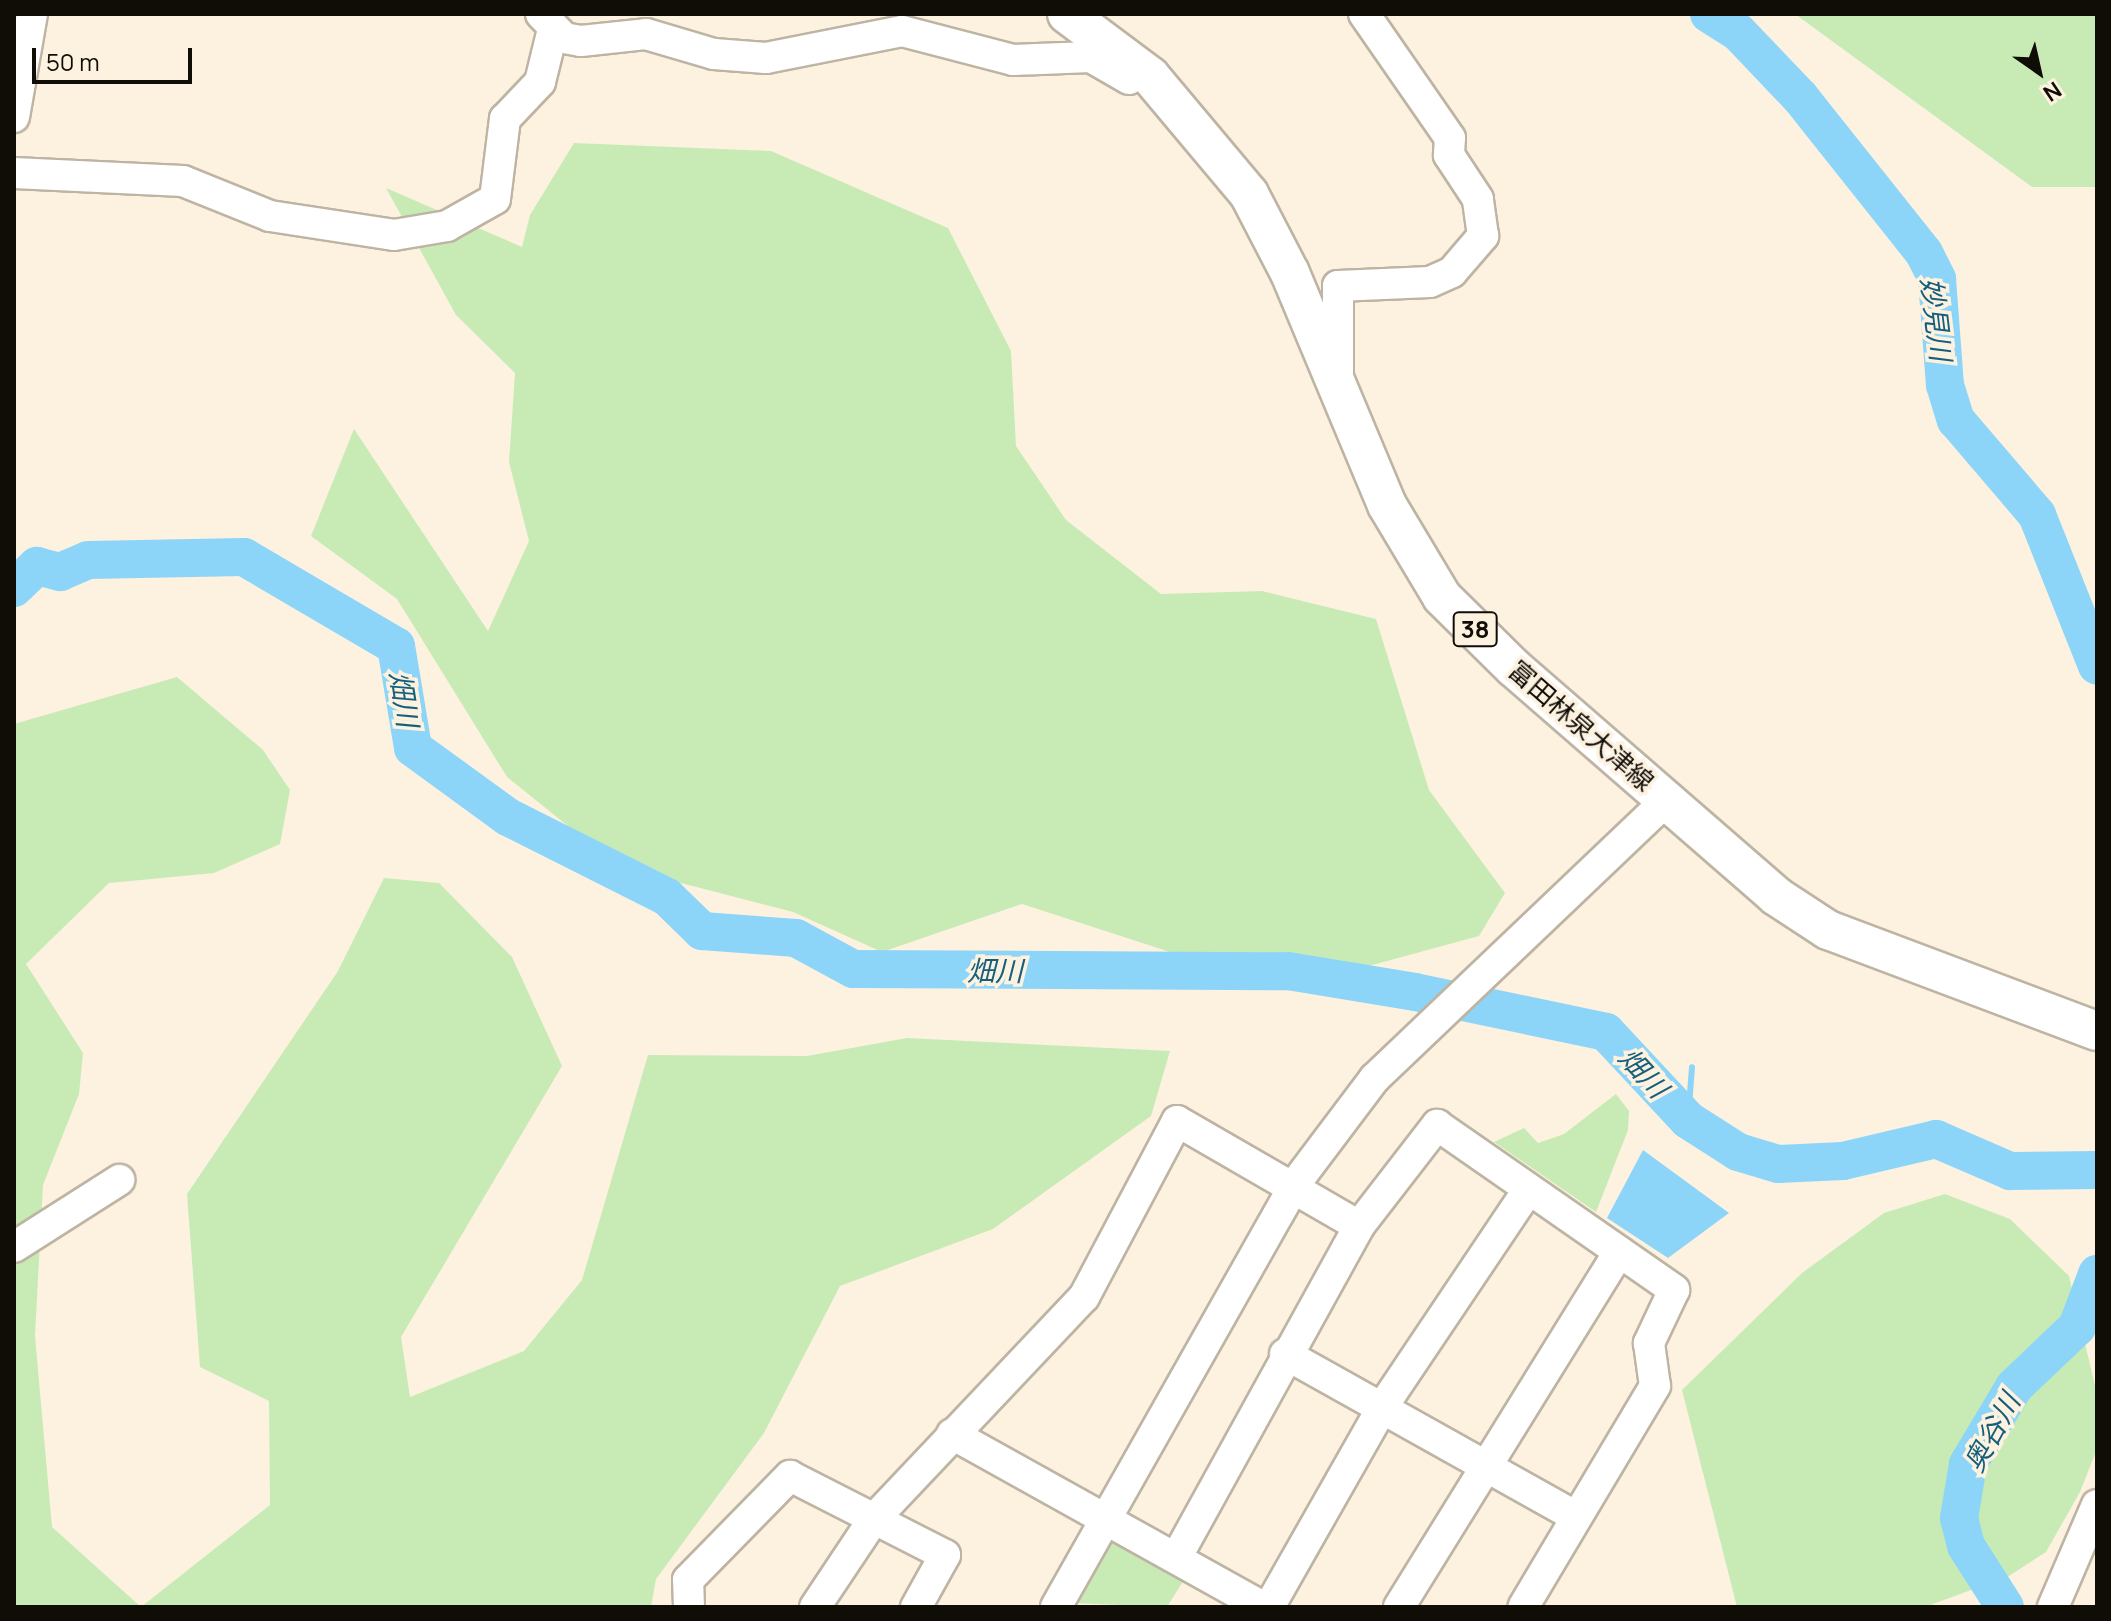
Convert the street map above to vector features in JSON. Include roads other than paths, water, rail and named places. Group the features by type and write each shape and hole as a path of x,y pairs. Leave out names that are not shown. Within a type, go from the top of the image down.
{"main road":[{"name":"富田林泉大津線","path":"1067,14 1150,76 1249,194 1337,385 1387,505 1442,597 1666,801 1776,896 1828,930 2097,1031"}],"street":[{"path":"14,117 32,14"},
{"path":"1337,385 1338,286 1430,282 1452,272 1483,236 1478,199 1449,155 1450,138 1364,14"},
{"path":"14,173 183,181 270,216 394,235 447,226 495,199 505,119 540,82 547,21 581,41 646,34 743,59 902,31 1013,60 1077,55 1130,79 1150,76"},
{"path":"1056,1607 1295,1184 1375,1078 1426,1026 1666,801"},
{"path":"815,1607 873,1520 1084,1297 1177,1121 1295,1184 1359,1226"},
{"path":"1176,1558 1285,1354 1359,1226 1437,1125 1674,1290 1649,1343 1655,1386 1573,1515 1523,1607"},
{"path":"14,1247 119,1180"},
{"path":"952,1434 1266,1607 1383,1406 1528,1190"},
{"path":"1399,1607 1482,1462 1619,1252"},
{"path":"1285,1354 1383,1406 1573,1515"},
{"path":"689,1607 688,1580 790,1476 945,1555 916,1607"},
{"path":"2053,1607 2097,1505"}],"water":[{"path":"1643,1150 1729,1213 1668,1258 1607,1218"}],"waterway":[{"name":"妙見川","path":"1709,14 1738,32 1800,97 1924,253 1937,279 1945,385 1956,420 2037,515 2097,666"},
{"name":"畑川","path":"14,588 37,566 60,572 88,560 244,557 396,646 413,748 508,817 667,897 702,931 796,938 853,969 1288,971 1415,992 1606,1032 1688,1120 1738,1152 1778,1164 1843,1161 1936,1139 2010,1171 2097,1170"},
{"path":"1688,1120 1692,1067"},
{"name":"奥谷川","path":"2005,1607 1966,1546 1959,1518 1968,1464 2014,1387 2077,1327 2097,1274"}]}
